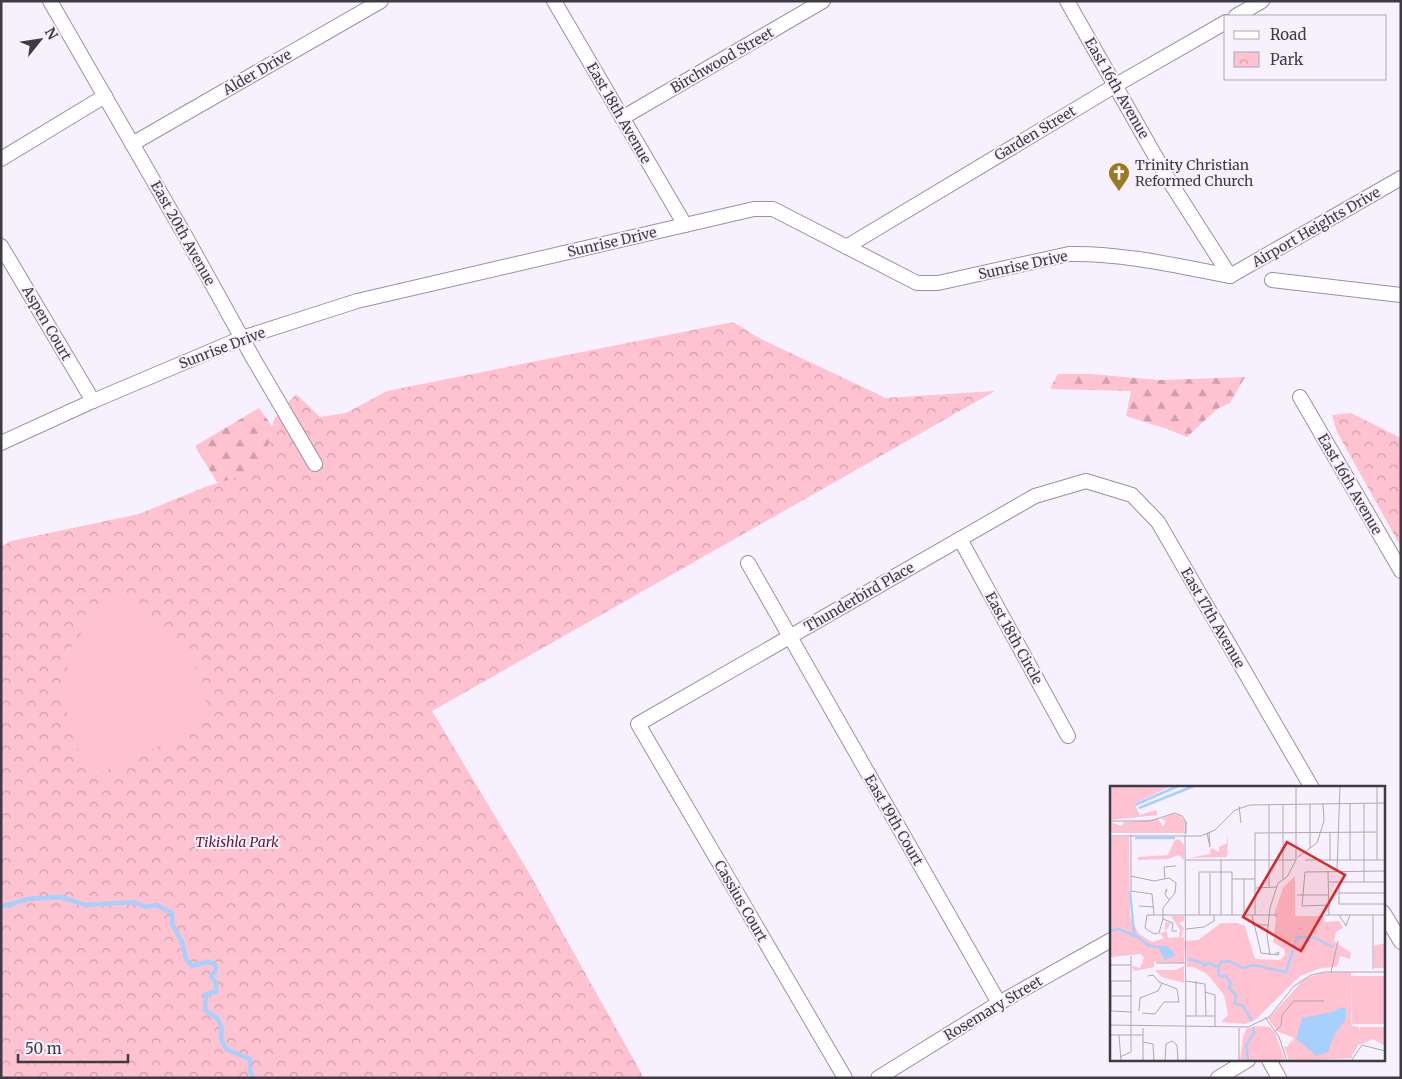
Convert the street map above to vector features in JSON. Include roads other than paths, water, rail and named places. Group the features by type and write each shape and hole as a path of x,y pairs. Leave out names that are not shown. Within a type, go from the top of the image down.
{"street":[{"name":"East 20th Avenue","path":"50,1 315,464"},
{"name":"Alder Drive","path":"132,144 381,1"},
{"name":"East 18th Avenue","path":"554,1 685,225"},
{"name":"Birchwood Street","path":"622,118 823,1"},
{"name":"East 16th Avenue","path":"1067,1 1170,182 1230,276"},
{"path":"1238,15 1262,1"},
{"name":"Garden Street","path":"846,247 1116,85 1224,23"},
{"path":"1,159 105,96"},
{"name":"Airport Heights Drive","path":"1230,276 1401,178"},
{"name":"Sunrise Drive","path":"1,442 92,401 242,338 358,301 754,209 773,209 917,283 938,283 1069,254 1088,254 1171,265 1230,276"},
{"name":"Aspen Court","path":"1,246 92,401"},
{"path":"1272,280 1401,295"},
{"name":"East 16th Avenue","path":"1300,397 1401,572"},
{"name":"Thunderbird Place","path":"638,724 1035,496 1086,481"},
{"name":"East 17th Avenue","path":"1086,481 1132,495 1158,522 1311,786"},
{"name":"East 18th Circle","path":"960,540 1068,736"},
{"name":"East 19th Court","path":"748,564 999,1003"},
{"name":"Cassius Court","path":"638,724 845,1078"},
{"path":"1384,913 1399,933"},
{"name":"Rosemary Street","path":"878,1078 999,1003 1110,941"},
{"path":"1218,1078 1245,1062"},
{"path":"1269,1062 1279,1078"}],"waterway":[{"path":"1,907 28,899 60,897 86,905 133,902 146,907 156,905 172,913 172,924 182,942 186,959 192,966 208,962 215,964 216,970 211,976 216,983 216,992 206,994 205,1010 218,1019 222,1029 221,1039 226,1049 250,1059 250,1071 253,1078"}],"place":[{"name":"Trinity Christian Reformed Church","path":"1119,192"}],"park label":[{"name":"Tikishla Park","path":"237,842"}]}
